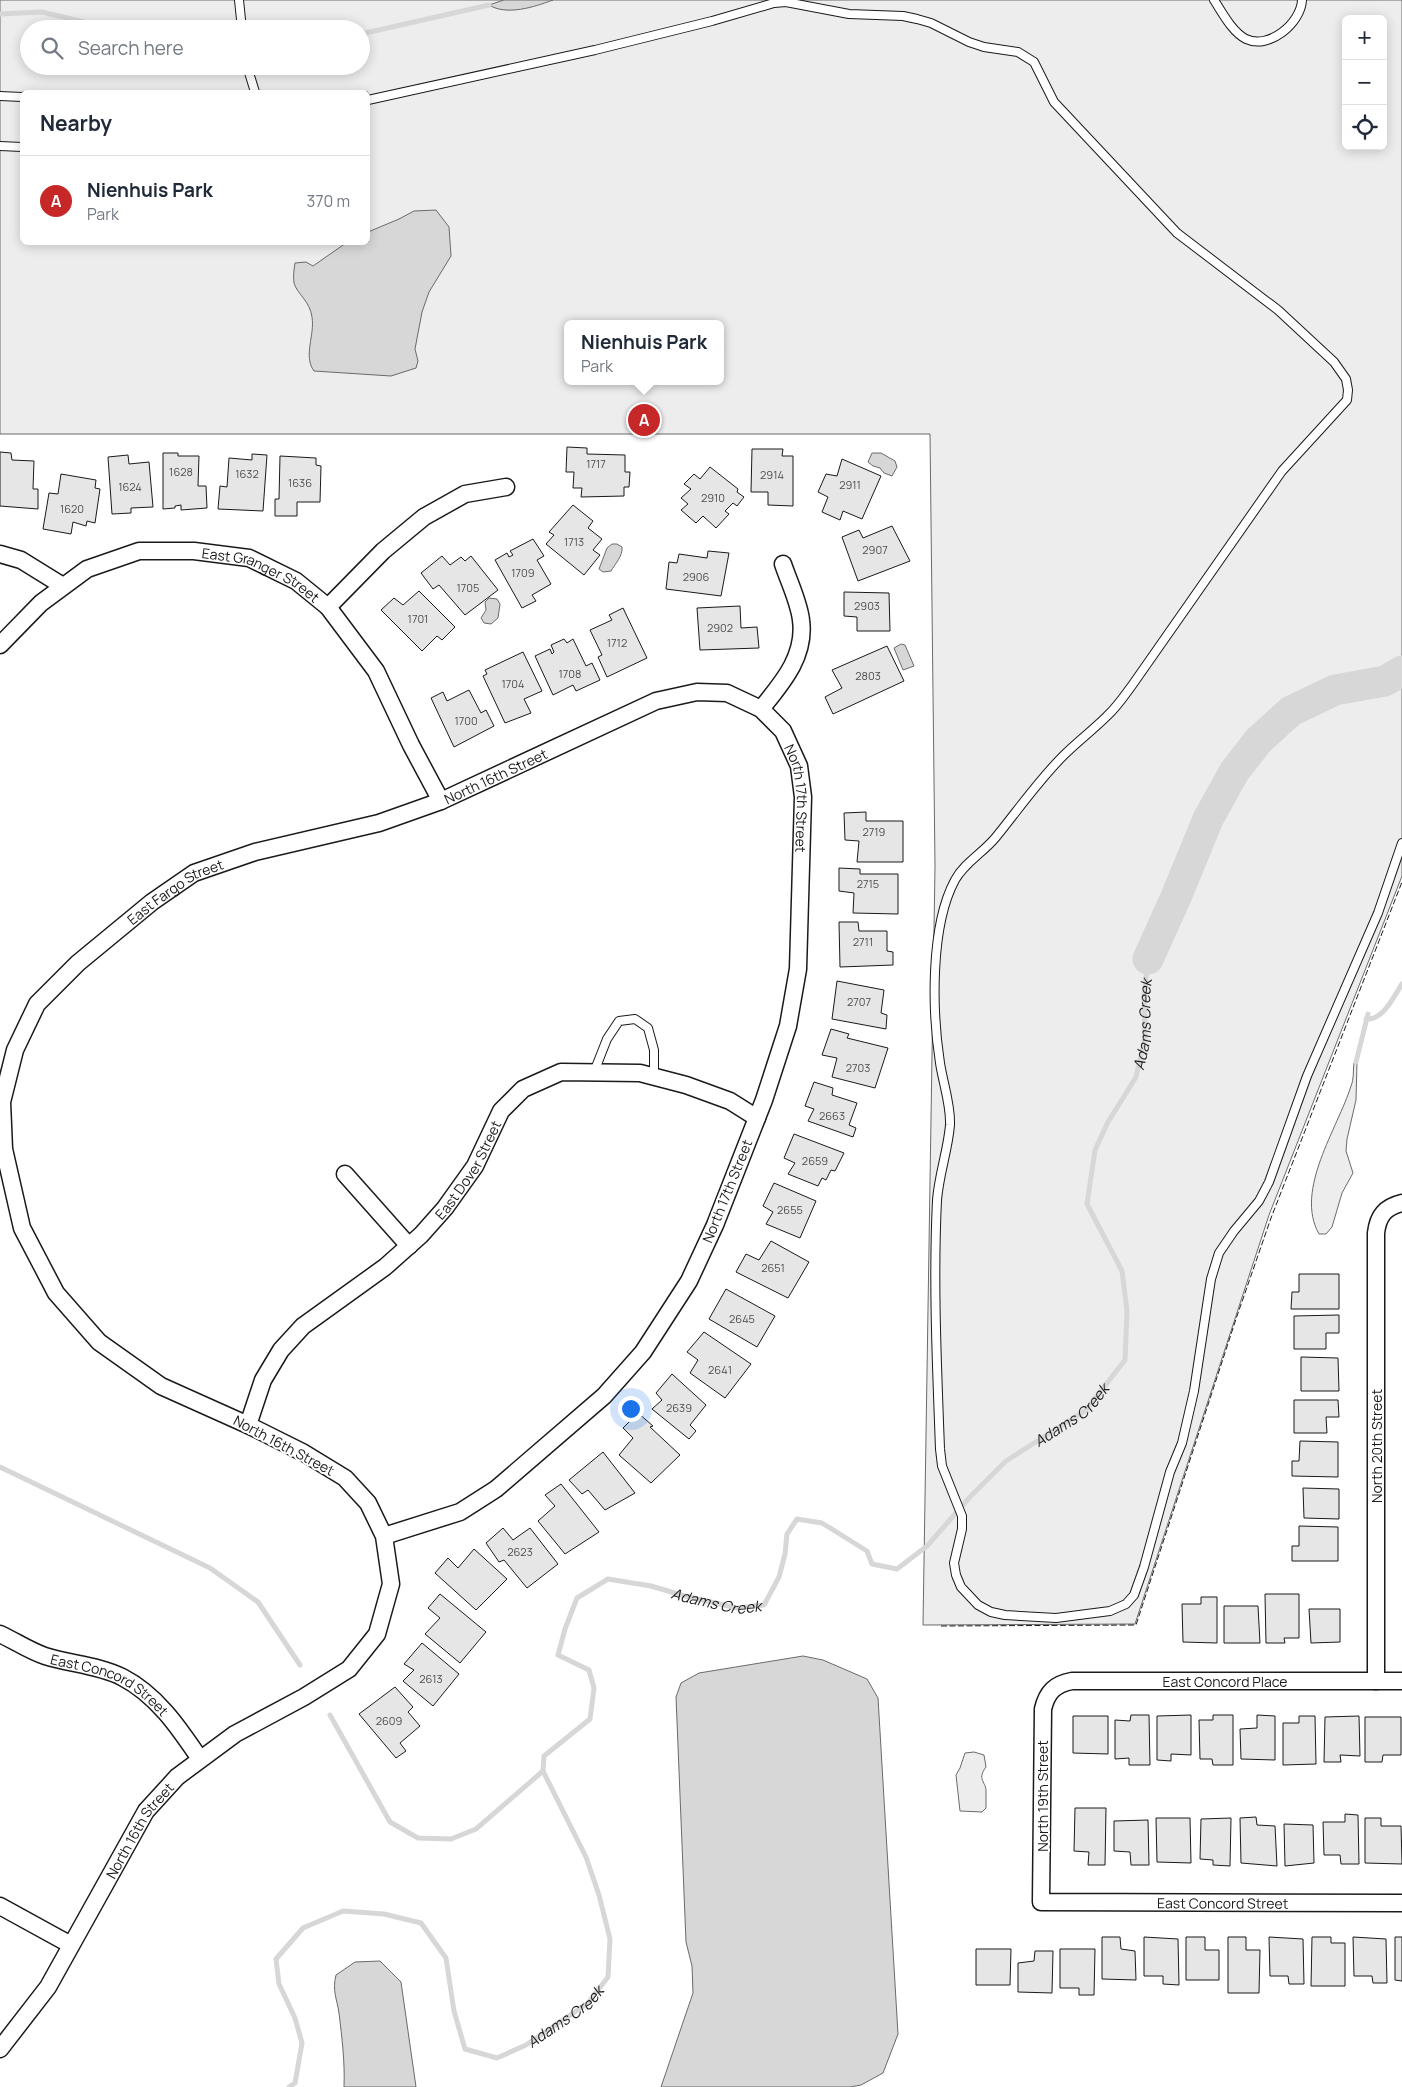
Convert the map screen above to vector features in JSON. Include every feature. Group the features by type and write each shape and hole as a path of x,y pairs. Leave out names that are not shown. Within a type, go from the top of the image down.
{"street":[{"name":"East Granger Street","path":"2,639 41,603 87,570 139,551 194,551 249,558 296,581 328,607 383,551 424,517 465,494 506,486"},
{"path":"0,554 21,560 63,586"},
{"path":"761,709 785,678 797,658 802,638 801,618 783,564"},
{"name":"North 16th Street","path":"328,607 376,671 411,745 441,801 656,701 697,692 727,693 761,709"},
{"name":"North 17th Street","path":"384,1536 460,1512 496,1489 604,1396 644,1352 689,1281 714,1225 757,1118 788,1026 798,969 803,797 799,766 783,732 761,709"},
{"name":"East Fargo Street","path":"2,1102 15,1050 37,1004 78,963 152,902 194,873 255,852 379,823 441,801"},
{"name":"East Dover Street","path":"248,1425 264,1380 281,1350 303,1326 385,1267 445,1208 475,1166 501,1111 523,1089 561,1072 640,1073 686,1085 730,1101 757,1118"},
{"name":"North 16th Street","path":"0,2049 48,1987 146,1811 177,1777 235,1734 304,1697 349,1669 377,1634 391,1584 384,1536 368,1503 345,1478 304,1453 162,1386 99,1342 56,1293 22,1228 4,1150 2,1102"},
{"path":"345,1174 408,1246"},
{"name":"North 20th Street","path":"1376,1681 1376,1233 1377,1225 1384,1212 1389,1207 1402,1203"},
{"name":"East Concord Street","path":"0,1634 44,1656 90,1666 122,1677 150,1696 179,1727 200,1759"},
{"name":"East Concord Place","path":"1050,1691 1072,1681 1402,1681"},
{"name":"North 19th Street","path":"1042,1902 1043,1709 1050,1691"},
{"name":"East Concord Street","path":"1042,1902 1402,1902"},
{"path":"0,1906 71,1945"}],"lane":[{"path":"239,0 241,20"},
{"path":"1214,0 1238,32 1246,39 1258,42 1270,40 1284,31 1296,17 1302,0"},
{"path":"370,100 595,50 712,21 774,3 786,2 849,14 886,15 931,23 969,42 984,47 1018,52 1034,62 1054,102 1177,233 1278,310 1334,362 1346,379 1347,400 1282,471 1128,691 1106,717 1077,742 1050,770 995,839 962,869 949,891 943,908 939,933 936,983 938,1054 950,1123 937,1199 935,1310 940,1449 942,1466 962,1516 962,1529 954,1563 956,1575 961,1587 978,1605 991,1612 1025,1617 1076,1616 1110,1610 1126,1604 1134,1595 1144,1567 1170,1472 1182,1443 1194,1391 1211,1279 1219,1253 1234,1231 1259,1201 1269,1182 1310,1068 1378,913 1402,842"},
{"path":"249,75 253,90"},
{"path":"0,96 20,97"},
{"path":"0,146 20,147"},
{"path":"594,1072 607,1039 619,1020 635,1019 648,1028 654,1050 654,1076"}],"shaded area":[{"path":"0,0 1402,0 1402,876 1269,1215 1135,1624 923,1625 935,866 930,434 0,434"},
{"path":"504,0 553,0 529,8 512,10 504,10 489,5"},
{"path":"436,210 449,227 451,256 429,292 422,312 415,349 418,361 416,368 391,376 314,371 309,359 312,324 311,311 294,283 295,263 306,262 313,266 343,245 370,245 370,231 414,211"},
{"path":"872,453 881,453 895,461 897,467 892,476 868,462"},
{"path":"612,544 622,547 621,554 611,571 603,572 599,569 607,548"},
{"path":"489,598 497,599 500,604 498,618 491,624 484,623 481,618 486,610 485,602"},
{"path":"901,644 905,645 914,666 903,670 894,648"},
{"path":"1357,1062 1356,1100 1346,1151 1353,1173 1342,1193 1332,1227 1326,1234 1319,1234 1313,1217 1312,1198 1315,1179 1321,1159 1345,1103 1353,1078 1354,1063"},
{"path":"803,1656 823,1660 867,1679 878,1698 898,2034 883,2073 861,2085 850,2087 661,2087 693,1993 692,1966 686,1942 676,1697 681,1683 699,1673"},
{"path":"974,1752 984,1755 986,1767 982,1777 986,1790 986,1808 982,1812 960,1811 956,1775 965,1753"},
{"path":"380,1961 401,1982 416,2087 344,2087 342,2041 335,1990 336,1975 355,1962"}],"building":[{"path":"567,447 587,448 587,454 625,455 625,472 630,472 629,487 624,487 624,496 581,497 582,488 573,488 574,472 566,472"},
{"path":"752,449 783,449 782,456 793,456 793,506 768,505 768,492 751,492"},
{"path":"0,452 11,453 12,460 34,461 33,489 38,489 38,509 0,506"},
{"path":"163,453 178,453 178,456 199,456 198,486 206,486 207,508 181,510 181,505 175,506 175,508 163,509"},
{"path":"252,454 267,455 263,511 218,509 220,486 227,487 229,458 252,460"},
{"path":"128,455 129,464 149,462 153,507 131,508 131,513 112,514 108,457"},
{"path":"280,456 316,458 316,465 321,466 320,502 297,502 297,516 275,516 275,499 279,499"},
{"path":"842,459 881,476 862,519 843,511 840,520 822,512 828,497 818,492 826,474 837,476"},
{"path":"710,467 738,489 737,492 744,497 737,506 733,503 725,511 729,514 716,528 703,516 696,523 681,510 688,504 681,498 691,489 684,484 694,474 700,479"},
{"path":"61,474 96,480 95,488 100,489 95,523 87,521 86,526 73,522 71,534 43,529 49,493 58,494"},
{"path":"573,505 593,521 588,528 602,539 593,550 600,555 584,575 546,544 554,535 549,532"},
{"path":"892,526 910,561 858,581 842,537 859,530 863,538"},
{"path":"533,539 544,556 537,560 551,584 532,595 536,601 522,608 495,560 507,553 509,557 513,555 510,551"},
{"path":"708,551 729,553 721,596 666,589 669,562 677,563 679,554 707,558"},
{"path":"442,556 450,565 461,557 465,561 471,556 498,590 465,615 439,585 433,589 421,573"},
{"path":"419,591 455,627 442,640 437,636 422,651 381,610 394,598 403,605"},
{"path":"844,592 889,593 890,631 857,631 857,617 844,616"},
{"path":"740,606 741,628 757,627 759,648 700,650 697,608"},
{"path":"623,608 647,658 607,677 598,657 602,655 590,630 612,620 609,615"},
{"path":"564,639 567,643 573,639 586,666 592,663 600,680 576,691 573,685 553,695 535,656 550,649 552,654 554,652 551,645"},
{"path":"887,646 904,681 833,714 825,697 842,688 832,670"},
{"path":"523,652 542,691 524,699 531,713 505,723 483,676 487,674 485,670"},
{"path":"469,690 481,713 486,710 494,726 454,747 431,698 443,692 447,701"},
{"path":"866,812 866,821 903,821 903,862 857,862 859,841 845,840 844,813"},
{"path":"839,868 860,869 860,874 898,874 898,914 853,913 854,893 839,891"},
{"path":"839,922 858,922 859,931 887,931 887,951 893,952 893,965 840,967"},
{"path":"837,981 884,990 881,1013 887,1015 886,1029 832,1019"},
{"path":"831,1029 849,1034 847,1038 888,1048 875,1088 832,1077 837,1058 822,1055"},
{"path":"814,1082 833,1088 832,1095 857,1103 849,1125 856,1128 853,1137 808,1121 814,1109 805,1106"},
{"path":"794,1134 844,1153 835,1171 831,1170 826,1180 822,1178 818,1186 788,1174 795,1163 784,1158"},
{"path":"774,1183 816,1201 800,1238 766,1224 773,1212 763,1206"},
{"path":"771,1241 809,1262 788,1298 736,1272 746,1254 759,1260"},
{"path":"1299,1274 1339,1274 1339,1309 1291,1309 1292,1292 1299,1292"},
{"path":"726,1289 775,1316 757,1347 709,1319"},
{"path":"1339,1315 1339,1333 1326,1333 1326,1349 1294,1349 1294,1316"},
{"path":"704,1332 751,1364 725,1398 690,1373 698,1360 687,1352"},
{"path":"1301,1357 1338,1358 1339,1391 1301,1391"},
{"path":"672,1374 706,1405 690,1425 696,1431 689,1439 652,1409 662,1400 656,1393"},
{"path":"1294,1400 1338,1400 1339,1417 1326,1417 1327,1433 1294,1433"},
{"path":"638,1413 680,1455 651,1483 619,1455 633,1438 623,1428"},
{"path":"1300,1441 1338,1442 1338,1477 1292,1476 1292,1461 1299,1461"},
{"path":"603,1452 635,1493 605,1510 588,1490 582,1494 569,1480"},
{"path":"561,1484 599,1532 565,1554 538,1521 555,1506 545,1495"},
{"path":"1303,1488 1339,1489 1339,1519 1304,1518"},
{"path":"1299,1526 1338,1527 1338,1561 1292,1561 1292,1546 1299,1546"},
{"path":"503,1528 513,1540 530,1528 558,1564 527,1588 504,1560 499,1562 486,1543"},
{"path":"474,1549 507,1579 476,1610 435,1573 448,1558 458,1568"},
{"path":"440,1594 486,1632 460,1663 425,1634 440,1618 428,1608"},
{"path":"1265,1594 1299,1594 1299,1638 1284,1638 1285,1643 1266,1643"},
{"path":"1201,1597 1217,1597 1217,1643 1183,1642 1182,1604 1201,1604"},
{"path":"1224,1606 1258,1606 1260,1643 1224,1643"},
{"path":"1309,1609 1340,1609 1340,1642 1311,1643"},
{"path":"422,1643 459,1674 433,1706 403,1681 414,1670 404,1664"},
{"path":"395,1687 413,1707 408,1712 420,1726 400,1743 406,1751 396,1758 359,1714"},
{"path":"1131,1715 1149,1715 1150,1765 1129,1765 1129,1758 1115,1759 1115,1720 1130,1721"},
{"path":"1191,1715 1191,1755 1171,1754 1171,1761 1157,1760 1157,1716"},
{"path":"1213,1715 1233,1715 1233,1765 1213,1765 1212,1759 1200,1759 1199,1720 1213,1720"},
{"path":"1257,1715 1275,1716 1275,1760 1241,1759 1240,1729 1257,1728"},
{"path":"1073,1716 1108,1716 1108,1754 1073,1753"},
{"path":"1299,1716 1315,1716 1316,1764 1283,1765 1283,1723 1299,1723"},
{"path":"1359,1716 1360,1756 1340,1755 1341,1762 1324,1762 1325,1717"},
{"path":"1365,1717 1401,1717 1401,1755 1383,1755 1382,1762 1365,1762"},
{"path":"1075,1808 1106,1808 1105,1865 1088,1865 1089,1852 1074,1851"},
{"path":"1345,1814 1358,1815 1359,1864 1341,1864 1340,1855 1324,1855 1323,1822 1345,1822"},
{"path":"1256,1817 1257,1825 1275,1826 1277,1866 1241,1863 1240,1818"},
{"path":"1156,1818 1190,1818 1191,1863 1157,1862"},
{"path":"1231,1818 1230,1866 1213,1865 1213,1860 1200,1859 1201,1819"},
{"path":"1365,1818 1381,1818 1381,1826 1401,1826 1402,1864 1365,1863"},
{"path":"1148,1820 1149,1865 1131,1865 1130,1852 1114,1851 1114,1821"},
{"path":"1284,1824 1313,1825 1314,1863 1285,1866"},
{"path":"1102,1937 1120,1937 1121,1949 1135,1951 1136,1980 1102,1979"},
{"path":"1144,1937 1178,1939 1179,1985 1163,1984 1163,1976 1144,1976"},
{"path":"1186,1937 1205,1937 1205,1950 1219,1950 1219,1980 1186,1980"},
{"path":"1228,1937 1246,1937 1246,1950 1260,1950 1259,1993 1228,1993"},
{"path":"1269,1937 1303,1939 1304,1984 1289,1984 1288,1976 1270,1976"},
{"path":"1312,1937 1331,1937 1331,1943 1345,1943 1345,1986 1311,1986"},
{"path":"1353,1937 1386,1939 1387,1983 1373,1983 1372,1976 1354,1976"},
{"path":"1395,1937 1402,1937 1402,1981 1395,1980"},
{"path":"976,1949 1011,1949 1010,1985 976,1985"},
{"path":"1060,1949 1095,1949 1094,1995 1079,1995 1079,1988 1060,1988"},
{"path":"1035,1951 1053,1951 1052,1993 1018,1992 1018,1963 1034,1961"}],"waterway":[{"path":"370,32 489,5"},
{"path":"0,14 42,12 75,20"},
{"name":"Adams Creek","path":"1148,959 1208,819 1234,772 1258,741 1291,711 1335,690 1385,681 1402,671"},
{"name":"Adams Creek","path":"289,2087 295,2083 302,2043 295,2018 279,1984 276,1959 303,1928 343,1911 384,1914 421,1923 446,1958 454,2011 465,2049 497,2058 526,2045 588,2003 608,1977 610,1939 599,1895 586,1857 543,1771 544,1756 590,1719 594,1688 589,1670 558,1655 565,1629 577,1598 608,1579 651,1586 737,1608 764,1605 779,1577 785,1554 787,1534 797,1519 822,1523 867,1551 872,1564 897,1569 927,1546 970,1497 1006,1461 1086,1410 1125,1360 1127,1311 1122,1271 1087,1204 1095,1150 1108,1122 1136,1077 1145,1038 1144,996 1148,959"},
{"path":"1366,1019 1372,1019 1383,1012 1402,984"},
{"path":"1356,1062 1368,1014"},
{"path":"0,1467 210,1568 258,1602 300,1665"},
{"path":"330,1715 390,1822 418,1838 451,1839 476,1829 543,1771"}],"fence":[{"path":"941,1626 1136,1625 1271,1218 1402,882"}],"place":[{"name":"Nienhuis Park","path":"644,420"}]}
